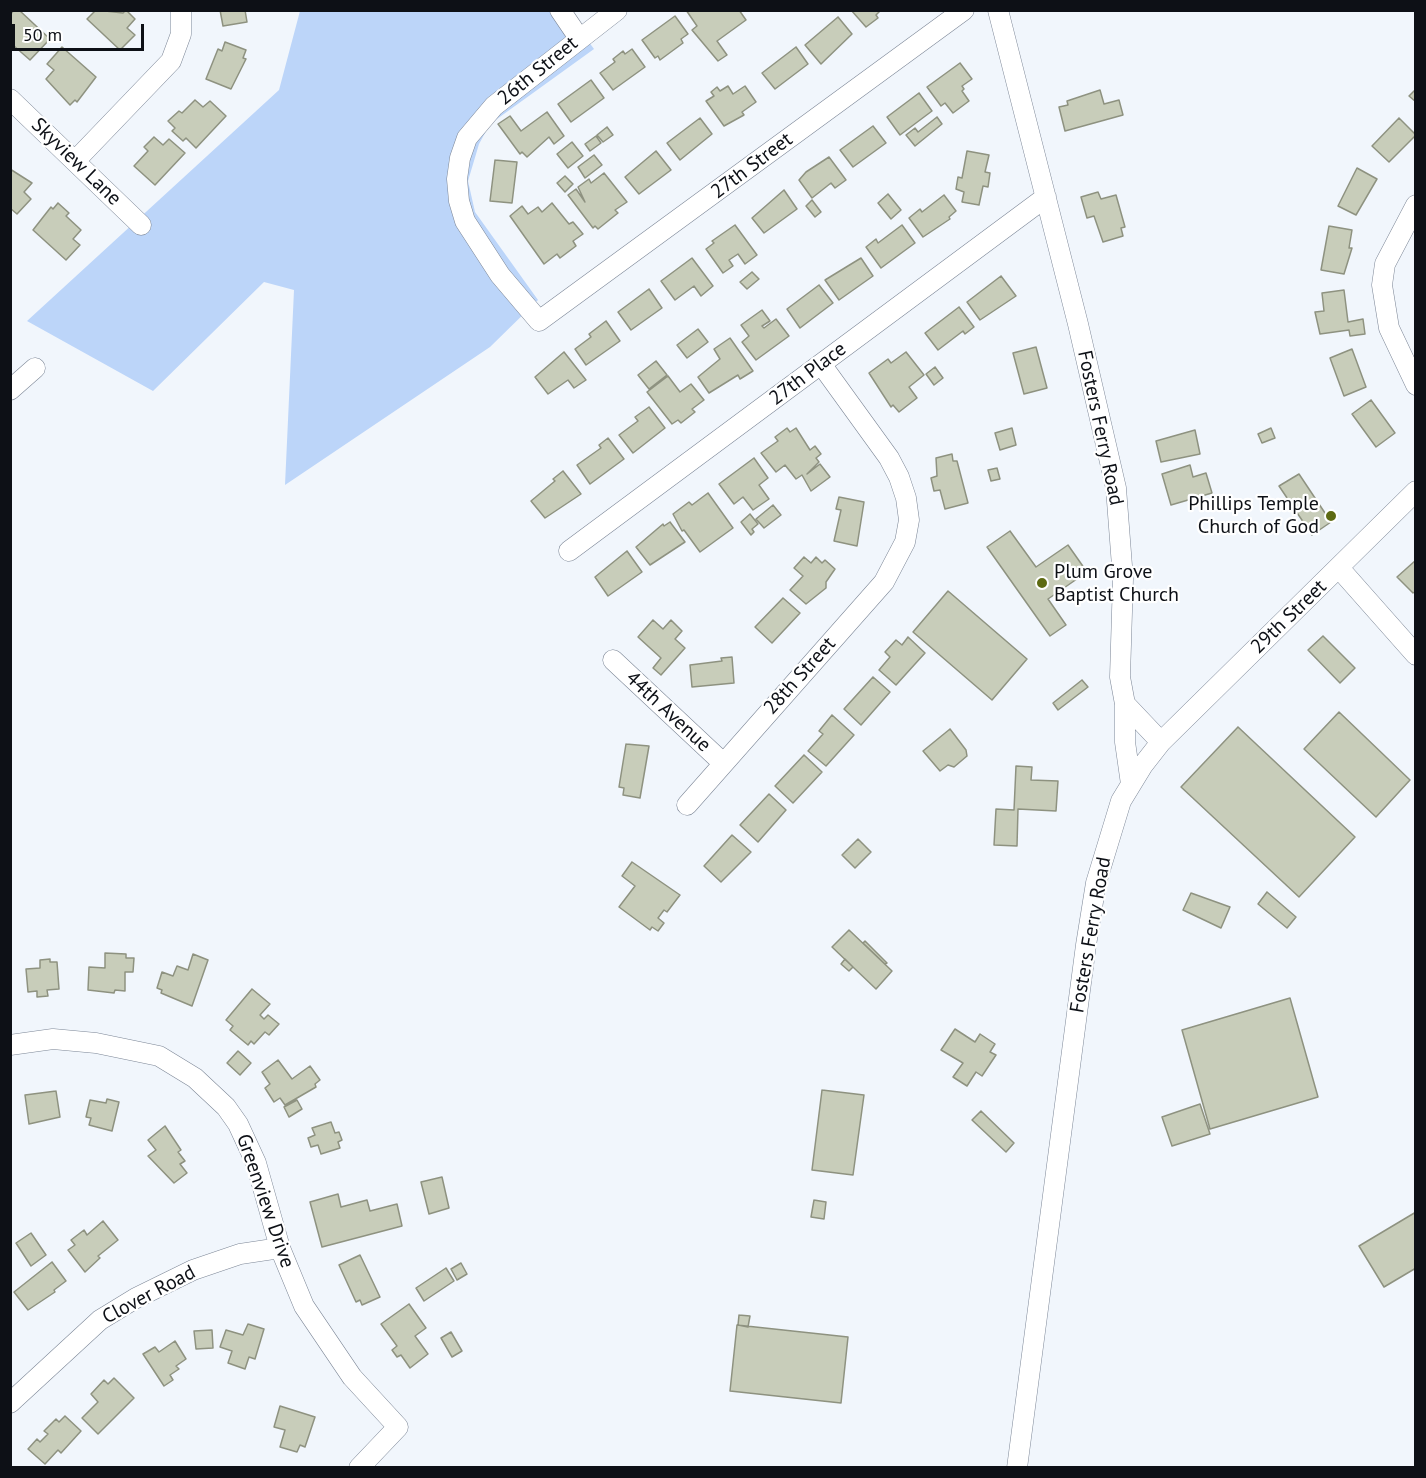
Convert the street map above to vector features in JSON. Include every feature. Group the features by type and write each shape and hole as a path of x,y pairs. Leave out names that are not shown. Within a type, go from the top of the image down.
{"street":[{"path":"76,160 171,61 181,34 181,10"},
{"path":"560,10 579,38"},
{"name":"26th Street","path":"466,138 494,106 617,10"},
{"name":"27th Street","path":"466,138 457,179 459,201 465,221 500,275 539,321 963,10"},
{"name":"Fosters Ferry Road","path":"998,10 1116,488 1123,579 1123,641 1120,677 1125,704 1125,742 1131,784"},
{"name":"Skyview Lane","path":"10,99 141,225"},
{"name":"27th Place","path":"569,551 1046,197"},
{"path":"1416,205 1402,226 1385,264 1384,306 1396,347 1416,385"},
{"name":"28th Street","path":"687,805 884,582 905,542 909,520 906,498 899,477 870,431 821,364"},
{"path":"10,390 35,368"},
{"name":"29th Street","path":"1161,742 1416,490"},
{"path":"1339,568 1416,656"},
{"name":"44th Avenue","path":"614,660 723,763"},
{"path":"1125,704 1161,742"},
{"name":"Fosters Ferry Road","path":"1017,1467 1088,935 1107,842 1121,801 1161,742"},
{"name":"Greenview Drive","path":"10,1045 53,1039 107,1045 159,1056 195,1078 226,1107 248,1143 280,1248 296,1288 315,1324 352,1377 398,1427 359,1467"},
{"name":"Clover Road","path":"10,1403 100,1320 136,1298 193,1270 230,1257 280,1248"}],"shaded area":[{"path":"300,11 566,11 594,49 490,124 479,144 468,181 475,212 538,300 490,347 285,485 294,290 264,282 153,391 27,321 279,90"}],"building":[{"path":"14,10 19,10 50,39 30,60 14,46 10,49 10,15"},
{"path":"96,10 123,13 126,10 135,19 127,28 135,35 120,50 87,19"},
{"path":"220,10 245,10 247,22 223,26"},
{"path":"686,10 739,10 746,20 717,41 727,55 718,61 692,30 697,26"},
{"path":"851,10 881,10 876,15 878,18 866,27"},
{"path":"675,16 688,34 681,39 683,43 660,60 658,56 655,58 642,40"},
{"path":"838,17 852,34 821,64 805,45"},
{"path":"225,42 246,50 243,58 246,59 231,89 206,79 218,49 222,51"},
{"path":"62,47 96,77 77,102 75,100 70,105 46,79 54,70 47,64"},
{"path":"796,47 808,64 775,89 762,73"},
{"path":"632,49 645,67 613,90 600,73 615,62 613,59 623,51 625,54"},
{"path":"960,63 972,79 962,86 964,89 962,91 969,101 953,113 945,103 941,106 927,87"},
{"path":"591,80 604,98 571,122 558,104"},
{"path":"728,86 733,94 745,86 756,102 742,112 744,115 724,126 706,101 714,96 711,92 717,87 720,91"},
{"path":"1416,89 1416,102 1409,96"},
{"path":"1100,90 1104,104 1119,100 1123,115 1065,131 1059,107 1068,105 1067,101"},
{"path":"919,93 932,111 900,135 887,117"},
{"path":"195,100 203,107 210,101 226,116 196,148 186,138 183,141 172,131 175,128 168,121 179,111 182,113"},
{"path":"547,112 564,136 554,144 549,137 527,157 522,152 520,154 498,124 510,116 521,131"},
{"path":"937,117 942,124 915,146 906,135 915,128 918,132"},
{"path":"700,118 712,134 680,160 667,143"},
{"path":"1399,118 1416,135 1389,162 1372,146"},
{"path":"873,126 886,143 853,167 840,150"},
{"path":"607,127 613,135 603,142 597,135"},
{"path":"596,136 601,143 590,151 585,144"},
{"path":"154,137 163,145 169,139 185,153 155,185 134,166 148,151 144,147"},
{"path":"572,142 583,156 568,168 557,154"},
{"path":"656,151 671,170 639,194 625,177"},
{"path":"967,151 989,155 985,172 990,173 988,187 983,186 979,205 962,202 964,192 956,189 958,177 962,178"},
{"path":"594,155 602,165 585,178 578,167"},
{"path":"829,157 846,180 835,188 831,183 812,198 799,180 806,172"},
{"path":"495,160 517,162 512,203 490,201"},
{"path":"1357,168 1377,179 1356,215 1338,206"},
{"path":"10,169 32,183 24,192 31,199 17,214 10,208"},
{"path":"604,173 627,202 615,210 618,213 598,229 595,226 593,228 568,195 576,189 585,202 578,187 589,179 591,183"},
{"path":"565,176 573,184 565,192 557,183"},
{"path":"784,190 797,209 764,233 752,218"},
{"path":"1098,192 1101,199 1116,195 1125,227 1121,228 1123,236 1103,242 1094,216 1087,218 1081,197"},
{"path":"888,194 901,210 891,219 878,203"},
{"path":"944,195 956,211 949,217 950,219 923,237 909,218 920,209 922,212"},
{"path":"812,200 821,212 815,217 806,206"},
{"path":"58,203 69,213 66,216 81,230 73,239 80,245 66,260 33,230 51,207 53,209"},
{"path":"552,203 569,224 573,222 583,234 573,241 576,246 560,258 557,254 544,264 510,216 522,206 528,214 538,207 542,212"},
{"path":"735,225 757,255 745,264 738,254 729,260 733,266 723,273 706,249 714,243 712,241"},
{"path":"902,225 915,243 881,268 866,247 876,239 878,243"},
{"path":"1329,226 1352,230 1349,248 1352,248 1344,274 1321,270"},
{"path":"692,258 713,286 701,296 694,286 675,300 661,281"},
{"path":"861,258 873,276 839,300 825,280"},
{"path":"752,272 759,279 747,289 740,282"},
{"path":"1001,276 1016,296 980,320 967,302"},
{"path":"819,285 833,303 800,328 787,309"},
{"path":"649,289 662,308 631,330 618,312"},
{"path":"1344,290 1348,322 1363,319 1365,334 1350,336 1349,330 1320,334 1315,312 1324,311 1322,293"},
{"path":"959,307 974,327 965,334 963,331 938,350 925,333"},
{"path":"762,310 770,321 762,326 764,328 776,319 789,336 756,360 742,342 749,336 741,325"},
{"path":"606,321 620,341 586,365 575,349 591,337 589,334"},
{"path":"698,329 708,342 687,358 677,345"},
{"path":"730,338 753,371 740,379 738,375 709,393 698,377 720,359 714,349"},
{"path":"1036,347 1047,388 1024,394 1013,353"},
{"path":"1352,349 1366,387 1344,396 1330,358"},
{"path":"564,352 586,380 574,388 568,380 548,394 535,377"},
{"path":"906,352 924,375 909,387 917,398 899,412 893,405 891,407 869,373 888,359 891,363"},
{"path":"656,361 667,375 649,389 638,375"},
{"path":"935,367 943,378 934,385 926,374"},
{"path":"668,376 680,392 691,384 704,400 692,409 695,412 681,423 678,420 672,424 647,392"},
{"path":"1371,400 1395,433 1376,447 1352,414"},
{"path":"649,407 665,428 633,453 619,435 638,421 635,417"},
{"path":"787,428 790,432 796,428 810,450 815,446 821,454 816,458 819,462 807,474 820,464 830,477 811,491 802,475 796,479 785,465 776,472 761,453 778,441 775,437"},
{"path":"1012,428 1016,445 1000,450 995,433"},
{"path":"1271,428 1275,438 1262,443 1258,434"},
{"path":"1195,430 1200,454 1161,462 1156,441"},
{"path":"608,438 624,459 590,484 577,465 601,448 599,445"},
{"path":"952,454 953,461 957,461 968,503 945,509 940,490 934,491 931,478 937,476 936,458"},
{"path":"754,458 768,478 759,485 769,499 753,510 743,497 734,504 719,484"},
{"path":"1190,465 1193,477 1206,473 1212,493 1171,505 1162,474"},
{"path":"997,468 1000,479 991,481 988,470"},
{"path":"563,471 581,494 545,518 531,501 555,481 553,479"},
{"path":"1299,474 1331,522 1312,535 1279,486"},
{"path":"708,493 733,528 700,552 684,530 682,531 673,514 689,502 692,505"},
{"path":"839,497 864,502 857,546 834,541 841,510 836,509"},
{"path":"773,505 781,515 764,528 756,519"},
{"path":"750,514 758,524 752,529 754,532 751,535 741,522"},
{"path":"670,522 685,542 650,565 636,547 663,524 664,526"},
{"name":"Plum Grove Baptist Church","path":"1010,531 1036,567 1068,545 1087,572 1048,599 1066,625 1050,636 987,547"},
{"path":"627,551 642,572 608,596 595,577"},
{"path":"804,557 811,563 816,557 822,563 825,560 835,569 826,582 826,588 806,604 790,590 803,576 794,568"},
{"path":"1416,560 1416,591 1413,593 1397,577"},
{"path":"948,591 1027,659 992,700 913,632"},
{"path":"783,598 800,613 772,643 755,627"},
{"path":"653,620 663,629 671,620 682,631 675,639 685,648 661,675 653,668 661,658 638,637"},
{"path":"1323,636 1355,668 1340,683 1308,650"},
{"path":"908,637 925,653 896,685 879,670 890,657 885,652 896,640 902,645"},
{"path":"732,657 734,683 692,687 690,665 722,661 721,658"},
{"path":"873,677 890,692 861,725 844,709"},
{"path":"1082,680 1088,687 1058,710 1053,703"},
{"path":"1339,712 1410,780 1376,817 1304,749"},
{"path":"832,715 854,735 826,766 808,751 823,734 819,731"},
{"path":"1238,727 1355,837 1299,897 1181,787"},
{"path":"950,729 966,750 967,756 954,767 948,765 940,771 923,751"},
{"path":"626,744 649,746 640,798 623,795 624,788 619,787"},
{"path":"804,755 822,772 793,803 775,786"},
{"path":"1016,766 1032,767 1031,780 1058,781 1056,811 1018,809 1017,846 994,845 996,809 1014,810"},
{"path":"769,794 786,810 758,842 740,825"},
{"path":"732,835 751,852 721,882 704,866"},
{"path":"858,839 871,852 855,868 842,855"},
{"path":"632,862 680,895 667,912 664,910 658,918 664,923 658,931 652,927 650,930 619,907 635,886 622,876"},
{"path":"1267,892 1296,917 1287,928 1258,904"},
{"path":"1191,893 1230,907 1221,928 1183,910"},
{"path":"849,930 892,971 876,989 832,947"},
{"path":"865,941 887,963 885,964 863,943"},
{"path":"105,953 126,954 126,958 134,958 133,972 125,972 125,991 115,990 114,993 88,990 89,967 105,968"},
{"path":"193,954 208,960 192,1006 161,993 162,990 157,988 162,972 173,976 177,966 188,970"},
{"path":"50,959 50,962 57,962 59,989 47,990 48,996 37,997 37,991 28,992 26,969 40,968 40,960"},
{"path":"845,959 853,967 849,971 841,964"},
{"path":"252,989 270,1004 260,1015 264,1019 268,1015 279,1024 269,1035 265,1032 254,1044 251,1041 248,1045 230,1030 233,1026 226,1020"},
{"path":"1290,998 1318,1097 1210,1129 1182,1030"},
{"path":"955,1029 975,1042 980,1034 995,1044 990,1052 996,1055 982,1076 976,1072 967,1086 953,1077 963,1063 941,1050"},
{"path":"238,1051 251,1063 240,1075 227,1063"},
{"path":"278,1060 292,1079 310,1066 320,1080 315,1084 316,1087 285,1105 280,1098 274,1102 265,1088 270,1084 262,1072"},
{"path":"822,1090 864,1095 853,1175 812,1170"},
{"path":"56,1091 60,1117 29,1124 25,1095"},
{"path":"107,1099 119,1102 112,1131 89,1125 91,1118 86,1117 90,1100 106,1103"},
{"path":"297,1100 302,1109 289,1117 284,1107"},
{"path":"1200,1104 1210,1134 1172,1146 1162,1117"},
{"path":"981,1111 1014,1143 1006,1152 972,1120"},
{"path":"331,1122 335,1133 339,1132 342,1140 338,1142 340,1148 321,1154 318,1145 311,1147 308,1138 315,1135 312,1128"},
{"path":"165,1126 181,1150 178,1152 185,1161 180,1164 187,1173 174,1183 148,1156 156,1150 148,1140"},
{"path":"442,1177 449,1208 429,1214 421,1182"},
{"path":"338,1194 341,1207 367,1200 370,1211 397,1204 402,1226 322,1247 310,1202"},
{"path":"814,1200 826,1202 824,1219 811,1217"},
{"path":"1416,1212 1416,1268 1384,1287 1359,1246"},
{"path":"103,1221 118,1240 98,1256 100,1258 85,1272 68,1250 75,1245 71,1240 84,1230 87,1235"},
{"path":"31,1233 46,1255 31,1266 16,1243"},
{"path":"360,1255 380,1297 362,1305 360,1300 356,1302 339,1265"},
{"path":"52,1262 66,1281 54,1290 55,1292 28,1310 14,1292"},
{"path":"461,1263 467,1274 457,1280 451,1269"},
{"path":"446,1268 454,1281 424,1301 416,1288"},
{"path":"409,1304 426,1328 415,1336 428,1354 410,1368 401,1355 397,1357 392,1350 397,1346 381,1324"},
{"path":"739,1315 750,1316 748,1327 738,1325"},
{"path":"248,1324 264,1329 255,1359 249,1357 245,1369 228,1363 232,1351 220,1347 226,1330 243,1335"},
{"path":"737,1325 848,1337 841,1403 730,1391"},
{"path":"212,1330 213,1348 196,1349 194,1331"},
{"path":"451,1332 462,1351 452,1357 441,1338"},
{"path":"175,1341 186,1359 176,1366 179,1369 170,1375 173,1380 164,1386 143,1354 155,1347 159,1352"},
{"path":"114,1378 134,1398 98,1434 82,1418 98,1402 91,1394 104,1380 108,1384"},
{"path":"280,1406 315,1417 305,1447 300,1445 297,1452 280,1447 285,1430 274,1427"},
{"path":"65,1416 81,1431 61,1453 58,1450 45,1464 28,1449 37,1439 40,1442 48,1434 44,1431 56,1419 59,1422"}],"place":[{"name":"Phillips Temple Church of God","path":"1331,516"},
{"name":"Plum Grove Baptist Church","path":"1042,583"}]}
